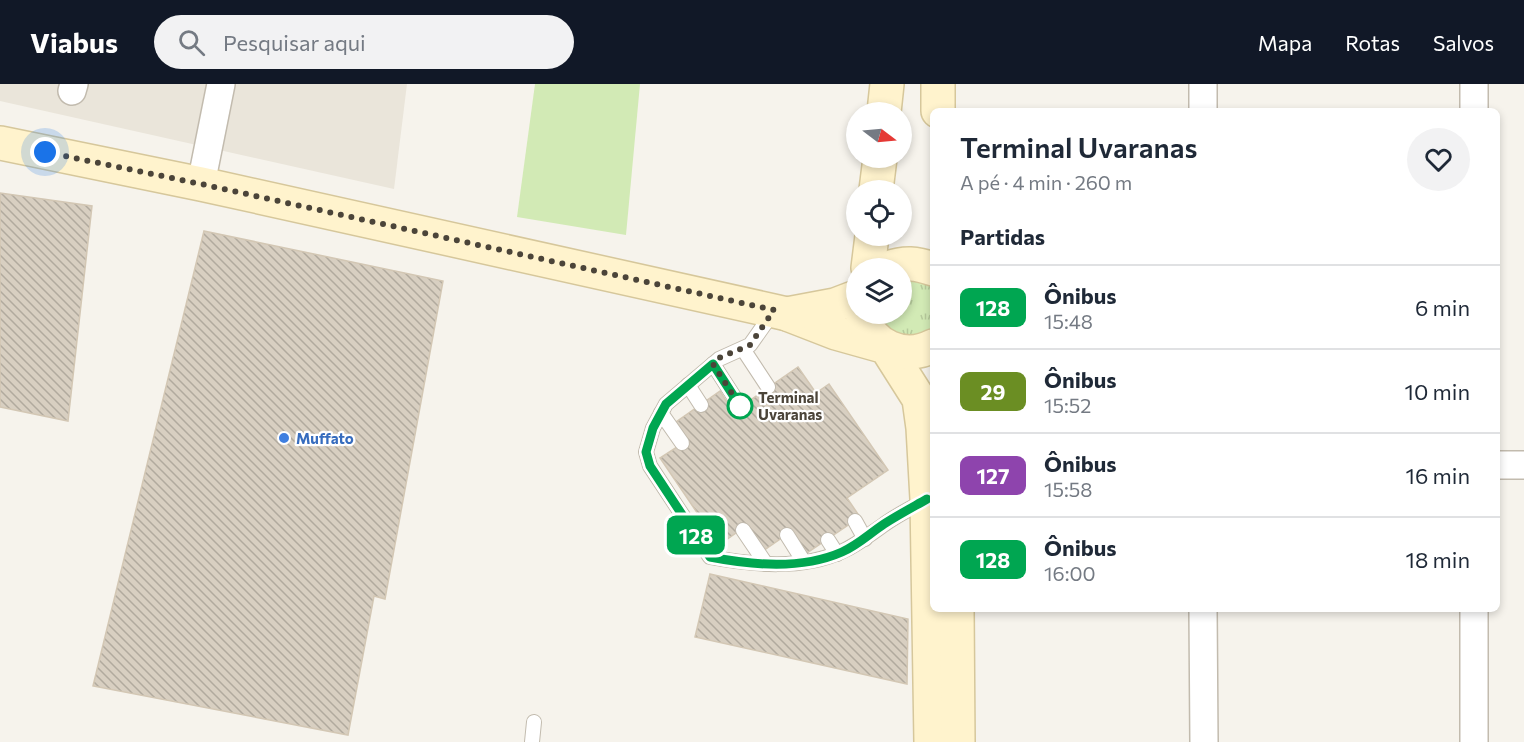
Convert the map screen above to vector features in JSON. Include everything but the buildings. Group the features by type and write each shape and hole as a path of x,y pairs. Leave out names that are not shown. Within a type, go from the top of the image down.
{"main road":[{"path":"885,102 887,84"},
{"path":"938,84 938,108"},
{"path":"0,142 781,312 836,333 910,353 930,348"},
{"path":"912,264 930,268"},
{"path":"781,312 835,305 846,301"},
{"path":"865,324 886,347 919,399 928,450 931,742"},
{"path":"957,612 958,742"}],"street":[{"path":"201,184 221,84"},
{"path":"1203,84 1203,108"},
{"path":"1474,84 1474,108"},
{"path":"1500,465 1524,465"},
{"path":"1203,612 1204,742"},
{"path":"1474,612 1474,742"}],"lane":[{"path":"781,312 743,349 719,358 666,404 653,428 646,452 650,466 710,557 766,564 804,562 837,554 865,539 883,525 927,499"},
{"path":"743,349 768,387"},
{"path":"713,364 740,406"},
{"path":"688,385 701,405"},
{"path":"661,413 682,443"},
{"path":"855,521 865,539"},
{"path":"743,530 766,564"},
{"path":"787,535 804,562"},
{"path":"828,540 837,554"},
{"path":"532,742 534,723"}],"shaded area":[{"path":"0,84 407,84 394,189 0,101"}],"green space":[{"path":"535,84 640,84 626,235 517,217"},
{"path":"912,275 930,279 930,336 899,343 883,324 912,324"}],"bus line":[{"name":"128","path":"740,406 713,364 666,404 653,428 646,452 650,466 710,557 737,562 787,564 832,556 860,543 883,525 927,499"}],"place":[{"name":"Terminal Uvaranas","path":"740,406"},
{"name":"Muffato","path":"284,438"}],"route":[{"path":"45,152 774,310 750,345 719,358 713,364 740,406"}]}
